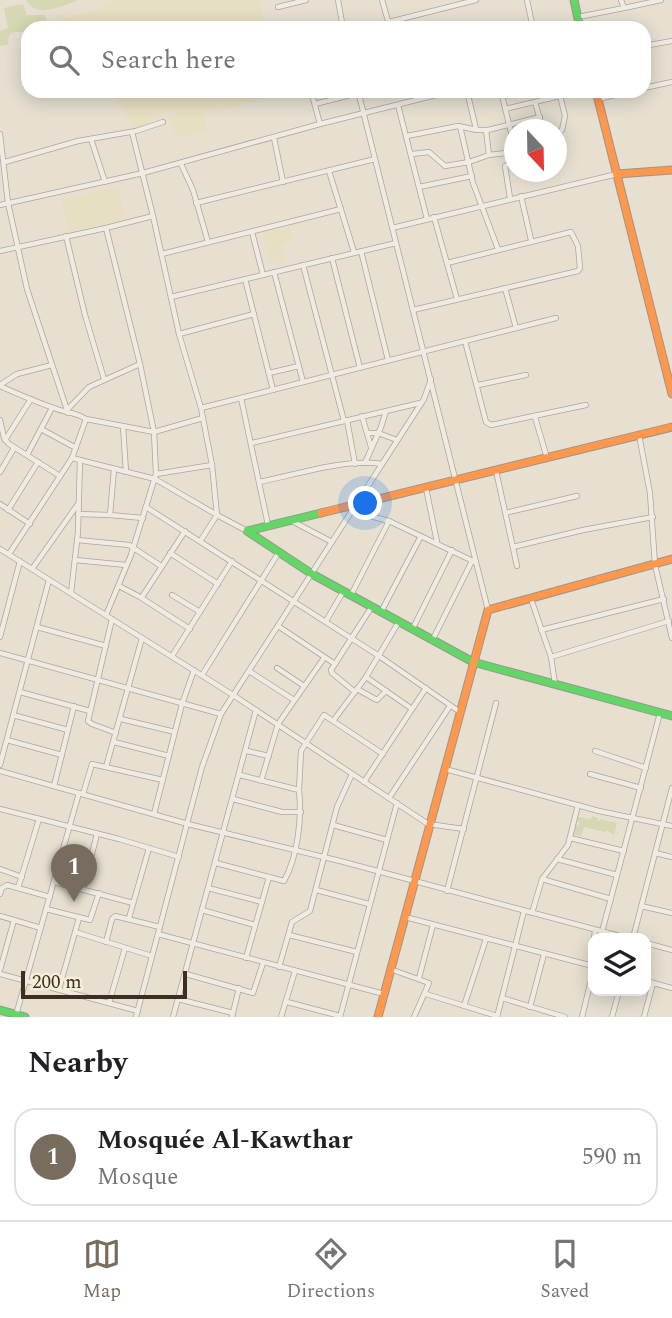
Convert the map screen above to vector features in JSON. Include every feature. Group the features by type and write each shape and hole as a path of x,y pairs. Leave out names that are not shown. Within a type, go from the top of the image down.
{"street":[{"path":"278,7 306,0"},
{"path":"338,0 342,21"},
{"path":"382,0 388,21"},
{"path":"403,21 476,0"},
{"path":"527,0 530,21"},
{"path":"573,0 579,21"},
{"path":"621,0 624,8"},
{"path":"578,17 661,0"},
{"path":"651,45 672,41"},
{"path":"651,86 672,82"},
{"path":"313,98 320,124"},
{"path":"315,104 336,98"},
{"path":"359,98 488,610 378,1017"},
{"path":"0,205 181,164 423,98"},
{"path":"469,98 477,130"},
{"path":"502,98 508,119"},
{"path":"505,109 546,98"},
{"path":"561,98 565,119"},
{"path":"598,98 672,394"},
{"path":"531,119 540,117 535,102"},
{"path":"398,104 419,187 457,299"},
{"path":"5,162 163,122"},
{"path":"407,136 460,126 485,130 504,125"},
{"path":"460,126 472,176 498,249"},
{"path":"485,130 489,155"},
{"path":"132,132 179,334 201,408 212,465 217,515 201,540"},
{"path":"0,134 8,203 29,296 67,411"},
{"path":"274,138 283,182"},
{"path":"91,139 105,182"},
{"path":"412,154 429,152 445,166 504,153"},
{"path":"197,203 375,159"},
{"path":"181,164 197,203 208,242"},
{"path":"392,228 520,195 617,174 672,170"},
{"path":"329,171 354,252"},
{"path":"419,187 472,176"},
{"path":"508,182 510,198"},
{"path":"520,195 531,240"},
{"path":"162,254 341,209"},
{"path":"0,251 153,216"},
{"path":"106,228 154,432 155,477 127,565 106,615"},
{"path":"252,232 263,275"},
{"path":"413,310 579,270 578,246 572,232 531,240 447,263"},
{"path":"65,236 104,379"},
{"path":"172,297 396,243"},
{"path":"361,251 388,360"},
{"path":"332,258 360,368"},
{"path":"303,265 355,464"},
{"path":"274,272 303,382"},
{"path":"245,279 273,390"},
{"path":"505,288 516,328"},
{"path":"179,334 254,314"},
{"path":"201,408 556,318"},
{"path":"465,341 486,422 491,425 586,405"},
{"path":"67,411 89,387 140,364"},
{"path":"0,385 17,374 52,365"},
{"path":"269,373 299,366"},
{"path":"478,384 526,375"},
{"path":"14,920 0,972 109,1003 137,1014 206,752 221,715 421,403 431,379"},
{"path":"0,385 52,408 77,412 86,419 154,432 203,418"},
{"path":"241,398 268,526"},
{"path":"5,440 31,399"},
{"path":"251,443 421,403"},
{"path":"27,455 52,408"},
{"path":"365,463 386,410"},
{"path":"362,416 371,448"},
{"path":"535,417 547,458"},
{"path":"9,554 72,458 86,419"},
{"path":"0,423 5,440 14,448 60,476"},
{"path":"123,426 126,472"},
{"path":"247,531 354,508 672,427"},
{"path":"41,429 76,448"},
{"path":"367,433 378,433 397,440"},
{"path":"638,435 653,517 655,565 672,638"},
{"path":"0,472 14,448"},
{"path":"72,458 155,477 212,465"},
{"path":"71,593 77,540 80,460"},
{"path":"8,510 38,462"},
{"path":"259,482 355,464 382,464"},
{"path":"110,515 114,469"},
{"path":"496,471 517,566"},
{"path":"155,477 247,531 312,574 473,662 672,716"},
{"path":"426,488 437,543"},
{"path":"505,513 577,496"},
{"path":"32,569 79,503"},
{"path":"0,505 30,524"},
{"path":"146,507 326,621 460,712"},
{"path":"354,508 389,521 474,562"},
{"path":"78,513 143,518"},
{"path":"513,547 653,517"},
{"path":"290,520 332,542"},
{"path":"326,621 347,594 389,521"},
{"path":"142,597 185,531"},
{"path":"381,613 421,536"},
{"path":"77,540 133,547 160,566"},
{"path":"0,548 278,724 428,824 464,829"},
{"path":"412,631 452,550"},
{"path":"202,676 279,552"},
{"path":"170,553 218,584"},
{"path":"488,610 672,559"},
{"path":"0,637 20,561"},
{"path":"75,561 127,565"},
{"path":"172,656 232,561"},
{"path":"432,641 474,562"},
{"path":"0,765 49,579"},
{"path":"119,586 142,597 190,629"},
{"path":"172,595 200,612"},
{"path":"531,598 551,657 555,684"},
{"path":"541,630 664,599"},
{"path":"371,608 334,664 332,673 356,690 377,700 386,691"},
{"path":"112,619 89,723 116,733"},
{"path":"551,657 669,621"},
{"path":"333,721 366,677 398,623"},
{"path":"278,626 334,664"},
{"path":"37,627 106,646"},
{"path":"106,767 142,638"},
{"path":"0,653 221,715"},
{"path":"261,781 278,724 324,657"},
{"path":"277,668 304,686"},
{"path":"154,814 182,704 194,670"},
{"path":"249,671 294,700"},
{"path":"366,677 412,709"},
{"path":"364,782 426,688"},
{"path":"20,691 90,711"},
{"path":"447,891 496,703"},
{"path":"54,786 74,706"},
{"path":"389,798 450,706"},
{"path":"173,1017 256,710"},
{"path":"602,932 660,713"},
{"path":"13,715 68,730"},
{"path":"216,863 285,881 300,825 299,763 304,742 323,716 383,754"},
{"path":"121,719 175,733"},
{"path":"7,740 62,755"},
{"path":"114,742 169,756"},
{"path":"247,751 268,756"},
{"path":"595,751 646,768"},
{"path":"12,1015 26,980 90,764 163,780"},
{"path":"444,769 632,819 672,826"},
{"path":"0,771 188,824 294,849 606,933"},
{"path":"279,967 294,920 310,911 337,807 352,774"},
{"path":"590,774 641,788"},
{"path":"240,775 299,790"},
{"path":"634,933 672,788"},
{"path":"233,799 282,812 301,812"},
{"path":"287,1002 340,1016 397,803"},
{"path":"532,913 542,879 570,838 578,805"},
{"path":"0,809 179,857"},
{"path":"19,888 39,819"},
{"path":"333,825 387,840"},
{"path":"83,889 97,834"},
{"path":"570,838 624,851"},
{"path":"129,918 149,848"},
{"path":"655,853 672,857"},
{"path":"558,859 617,874"},
{"path":"0,869 22,877"},
{"path":"246,958 269,877"},
{"path":"542,879 611,899"},
{"path":"54,881 133,903"},
{"path":"0,894 4,886 50,897"},
{"path":"208,888 262,902"},
{"path":"316,890 369,904"},
{"path":"46,909 79,918 92,918 99,894"},
{"path":"641,906 672,913"},
{"path":"202,910 255,925"},
{"path":"426,994 497,1016 524,911"},
{"path":"106,942 112,919 118,915 160,927"},
{"path":"0,916 41,928"},
{"path":"405,917 588,967"},
{"path":"59,989 79,918"},
{"path":"419,978 433,925"},
{"path":"75,932 152,956"},
{"path":"158,934 384,994"},
{"path":"289,935 357,952"},
{"path":"464,1006 486,939"},
{"path":"651,944 672,950"},
{"path":"109,1003 125,948"},
{"path":"530,1007 544,954"},
{"path":"186,974 255,991 263,963"},
{"path":"390,969 429,983 414,1017"},
{"path":"281,1017 295,971"},
{"path":"643,1017 653,983 672,988"},
{"path":"178,999 232,1015 239,988"},
{"path":"582,1017 588,990"},
{"path":"612,1017 618,996"},
{"path":"502,998 565,1017"},
{"path":"0,1010 25,1017"}],"shaded area":[{"path":"112,0 269,0 260,3 265,21 59,21 55,15 66,13 68,17 90,12"},
{"path":"116,98 265,98 204,114 207,133 177,136 167,120 177,115 171,109 139,129 133,127"},
{"path":"118,186 125,219 69,232 61,200"},
{"path":"290,227 294,241 282,245 286,261 274,264 273,260 269,261 263,234"}],"green space":[{"path":"26,0 77,1 42,10 30,6"},
{"path":"23,4 27,15 45,15 46,21 21,21 21,32 9,35 8,45 0,46 0,31 8,28 4,8"},
{"path":"592,816 598,818 598,822 601,819 608,821 607,825 609,821 617,823 614,835 606,830 605,832 584,827 581,836 574,834 575,825 579,825 576,821 578,817 591,819"}],"traffic: fast":[{"path":"574,0 578,21"},
{"path":"321,513 247,531 312,574 473,662 672,716"},
{"path":"0,1010 25,1017"}],"traffic: slow":[{"path":"598,98 672,394"},
{"path":"617,174 672,170"},
{"path":"321,513 672,427"},
{"path":"378,1017 488,610 672,559"}],"place":[{"name":"Mosquée Al-Kawthar","path":"74,902"}]}
